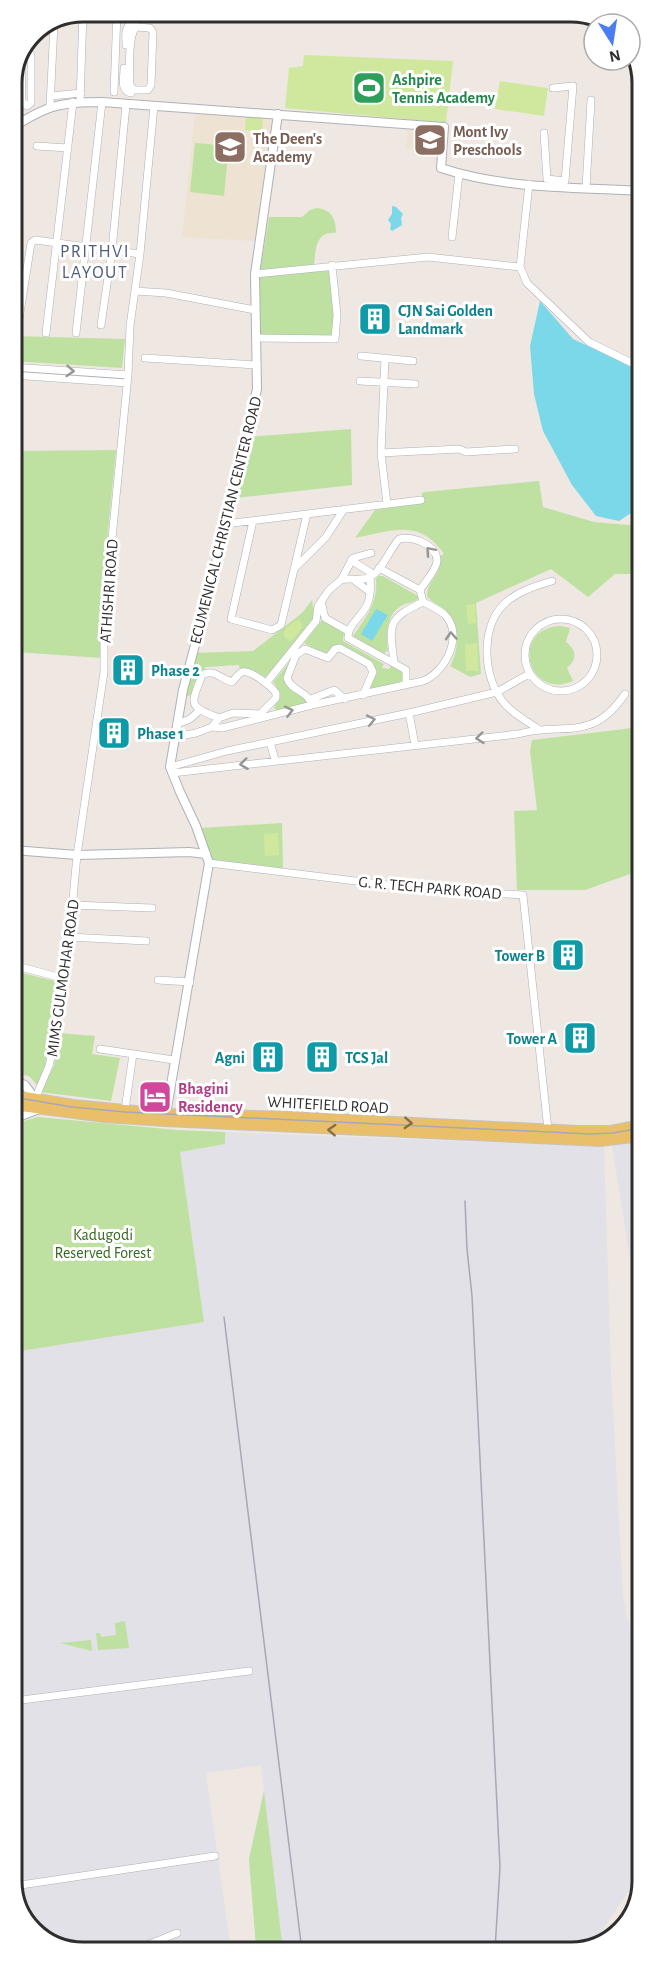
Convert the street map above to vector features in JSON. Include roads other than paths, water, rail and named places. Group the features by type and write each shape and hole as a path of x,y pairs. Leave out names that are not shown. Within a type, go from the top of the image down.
{"main road":[{"name":"WHITEFIELD ROAD","path":"22,1098 37,1104 115,1118 600,1141 632,1137"},
{"name":"WHITEFIELD ROAD","path":"22,1105 166,1114 293,1117 548,1130 600,1131 632,1126"}],"street":[{"path":"46,333 68,148 78,99 82,22"},
{"path":"76,333 85,246 110,103 114,92 117,22"},
{"path":"131,93 126,92 124,88 128,45 126,29 129,24 136,22"},
{"path":"127,68 130,85 134,90 148,90 151,85 153,32 150,28 136,27 132,31 128,45"},
{"path":"50,106 54,31"},
{"path":"116,45 128,45"},
{"path":"22,101 27,106 31,103 30,54"},
{"path":"115,68 127,68"},
{"path":"51,96 126,105 444,127 441,168 459,174 529,184 566,181 573,86 553,88"},
{"path":"22,122 50,106 78,99"},
{"path":"586,188 591,100"},
{"path":"101,325 112,250 126,105"},
{"name":"ATHISHRI ROAD","path":"77,855 104,672 104,620 128,375 130,326 140,254 154,106"},
{"name":"ECUMENICAL CHRISTIAN CENTER ROAD","path":"171,770 183,690 258,389 255,274 278,114"},
{"path":"544,133 547,178 556,183 586,188 632,191"},
{"path":"37,146 68,148"},
{"path":"452,237 459,174"},
{"path":"529,184 520,267 531,287 583,338 632,363"},
{"path":"22,287 31,243 35,240 140,254"},
{"path":"255,274 428,257 520,267"},
{"path":"256,338 334,339 337,315 332,265"},
{"path":"135,291 166,293 255,310"},
{"path":"361,356 413,361"},
{"path":"145,358 257,365"},
{"path":"385,358 381,453 387,504"},
{"path":"22,368 128,375"},
{"path":"22,376 127,383"},
{"path":"360,381 415,384"},
{"path":"381,453 515,449"},
{"path":"225,524 421,500"},
{"path":"294,569 326,537 344,509"},
{"path":"253,521 231,619 272,630 281,625 307,514"},
{"path":"175,737 212,727 222,728 312,702 345,699 423,681 439,672 448,657 453,642 450,622 444,614 423,602 420,590 437,561 433,552 418,540 407,537 399,539 379,568 371,575 354,580 341,580"},
{"path":"267,682 316,621 318,606 329,590 341,580 351,560 357,555 371,553"},
{"path":"351,560 371,575"},
{"path":"379,568 420,590"},
{"path":"371,575 367,606 347,635 350,640 394,662 423,681"},
{"path":"354,580 370,592"},
{"path":"537,728 511,710 497,692 491,681 487,656 488,643 494,620 502,606 515,596 552,581"},
{"path":"321,601 325,618 348,631"},
{"path":"394,662 391,638 393,623 401,612 423,602"},
{"path":"562,618 573,621 583,626 596,644 595,667 581,685 570,690 547,689 529,674 525,663 526,641 541,624 562,618"},
{"path":"298,644 305,650 328,658 335,649 340,648 369,663 373,672 363,695"},
{"path":"305,650 296,655 287,678 290,684 312,702"},
{"path":"406,670 406,685"},
{"path":"211,672 232,682 244,672 267,682 276,696 257,715 237,713 219,718 199,711 195,705 194,697 204,673 211,672"},
{"path":"171,770 270,742 497,692 529,674"},
{"path":"312,702 334,690 345,699"},
{"path":"171,770 518,734 537,728 570,730 588,726 601,719 613,710 625,694"},
{"path":"177,724 190,719 199,711"},
{"path":"409,713 415,745"},
{"path":"212,727 219,718"},
{"path":"190,719 196,733"},
{"path":"270,742 275,760"},
{"path":"166,1114 190,982 208,858 171,770"},
{"path":"22,851 77,855 189,852 208,858"},
{"name":"MIMS GULMOHAR ROAD","path":"37,1104 51,1057 58,994 67,963 77,855"},
{"name":"G. R. TECH PARK ROAD","path":"208,858 421,889 523,895 548,1130"},
{"path":"72,905 152,908"},
{"path":"69,938 146,941"},
{"path":"22,967 62,978"},
{"path":"158,980 190,982"},
{"path":"100,1049 174,1060"},
{"path":"125,1110 133,1054"},
{"path":"22,1084 37,1104 22,1113"},
{"path":"22,1700 249,1671"},
{"path":"23,1887 215,1856"},
{"path":"157,1941 177,1933"}],"water":[{"path":"392,206 403,214 402,225 392,231 388,220 392,214"},
{"path":"540,301 573,339 632,366 632,512 619,521 596,516 572,485 543,431 534,394 530,346"},
{"path":"376,609 388,615 372,641 361,634"}],"railway":[{"path":"22,1099 72,1107 125,1112 590,1134 632,1130"},
{"path":"465,1201 472,1296 500,1867 495,1942"},
{"path":"224,1317 301,1941"}],"place":[{"name":"Ashpire Tennis Academy","path":"369,88"},
{"name":"Mont Ivy Preschools","path":"430,140"},
{"name":"The Deen's Academy","path":"230,147"},
{"name":"CJN Sai Golden Landmark","path":"375,319"},
{"name":"Phase 2","path":"128,670"},
{"name":"Phase 1","path":"114,733"},
{"name":"Tower B","path":"568,955"},
{"name":"Tower A","path":"580,1038"},
{"name":"Agni","path":"268,1057"},
{"name":"TCS Jal","path":"322,1057"},
{"name":"Bhagini Residency","path":"155,1097"}],"district":[{"name":"PRITHVI LAYOUT","path":"95,261"}],"park label":[{"name":"Kadugodi Reserved Forest","path":"103,1243"}]}
